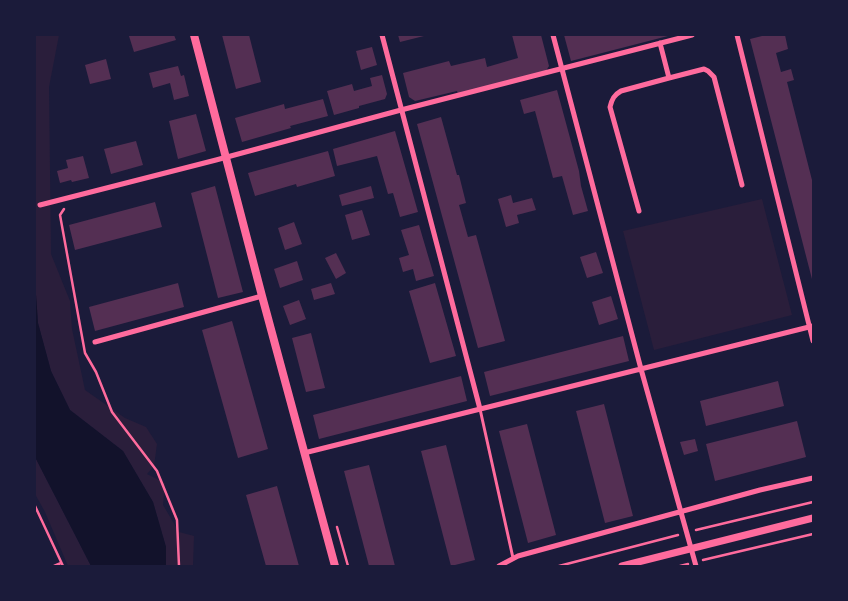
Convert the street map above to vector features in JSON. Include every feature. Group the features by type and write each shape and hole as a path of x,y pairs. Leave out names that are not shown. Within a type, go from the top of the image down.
{"main road":[{"path":"194,35 335,566"}],"street":[{"path":"382,35 480,409"},
{"path":"553,35 641,369 695,564"},
{"path":"40,205 692,35"},
{"path":"737,35 811,326 813,341"},
{"path":"660,44 669,78"},
{"path":"639,210 610,107 612,100 616,94 622,91 700,70 708,71 714,77 742,185"},
{"path":"95,342 262,296"},
{"path":"304,453 811,326"},
{"path":"499,566 513,558 760,490 813,478"},
{"path":"622,566 813,518"}],"lane":[{"path":"480,409 513,558"}],"path":[{"path":"74,196 60,215 84,353 96,372 112,412 157,471 176,520 179,566"},
{"path":"559,566 813,502"},
{"path":"35,506 62,565 54,566"},
{"path":"695,564 813,534"}],"shaded area":[{"path":"35,35 59,35 49,87 51,254 70,301 72,329 85,390 125,418 146,427 157,444 154,466 147,474 165,483 163,505 179,532 194,536 193,566 166,566 166,547 153,502 123,451 70,410 51,371 38,323 35,281"},
{"path":"762,199 792,315 654,350 623,231"},
{"path":"35,281 38,323 51,371 70,410 123,451 153,502 166,547 166,566 91,566 35,457"},
{"path":"35,457 91,566 68,566 45,512 35,494"}],"building":[{"path":"174,35 176,40 134,52 129,36"},
{"path":"222,35 249,35 261,82 236,89"},
{"path":"398,35 424,35 424,36 400,42"},
{"path":"512,35 541,35 549,66 546,71 458,94 457,91 415,101 409,97 403,73 449,61 451,66 485,58 487,67 518,58"},
{"path":"564,35 667,35 668,36 571,61"},
{"path":"766,35 785,35 788,49 776,53 781,72 791,69 794,80 787,82 813,184 813,283 750,39"},
{"path":"372,47 377,65 361,70 356,51"},
{"path":"106,59 111,79 90,84 85,65"},
{"path":"178,66 181,76 184,75 189,96 174,100 170,83 153,88 149,73"},
{"path":"382,75 387,94 385,99 334,115 327,91 352,84 354,91 372,86 370,78"},
{"path":"557,90 588,211 573,215 562,176 553,178 535,111 524,114 520,100"},
{"path":"323,99 328,116 242,142 235,118 284,104 285,109"},
{"path":"196,114 206,151 178,159 169,121"},
{"path":"441,117 466,203 459,205 468,237 476,235 505,341 478,348 417,124"},
{"path":"395,131 418,212 400,217 393,193 388,194 377,156 337,166 333,149"},
{"path":"136,141 143,165 111,174 104,149"},
{"path":"328,151 335,176 297,187 296,184 255,196 248,173"},
{"path":"83,156 89,178 60,183 57,171 68,168 66,160"},
{"path":"215,186 243,292 218,298 191,193"},
{"path":"371,186 374,198 342,206 339,195"},
{"path":"511,195 513,203 532,198 536,210 517,215 519,223 506,227 498,199"},
{"path":"155,202 162,227 75,250 69,225"},
{"path":"362,210 370,235 352,240 345,215"},
{"path":"294,222 302,244 285,250 278,228"},
{"path":"419,225 434,276 416,281 413,269 403,272 399,258 409,255 401,230"},
{"path":"596,252 603,273 587,278 580,257"},
{"path":"336,253 346,273 336,279 325,258"},
{"path":"297,261 303,280 280,288 274,269"},
{"path":"178,283 184,307 95,331 89,307"},
{"path":"331,283 335,294 314,300 311,289"},
{"path":"435,283 456,356 430,363 409,291"},
{"path":"611,296 618,319 599,325 592,302"},
{"path":"299,300 306,319 290,325 283,306"},
{"path":"232,321 268,449 238,458 202,330"},
{"path":"311,333 325,388 306,392 292,338"},
{"path":"623,336 629,361 490,396 484,372"},
{"path":"461,376 467,401 319,439 313,415"},
{"path":"778,381 784,406 706,426 700,401"},
{"path":"604,404 633,516 605,523 576,411"},
{"path":"797,421 806,457 715,481 706,444"},
{"path":"527,424 556,535 528,543 499,431"},
{"path":"695,439 698,451 684,455 680,442"},
{"path":"446,445 475,560 451,566 421,451"},
{"path":"369,465 395,566 369,566 344,471"},
{"path":"277,486 299,566 266,566 246,495"}]}
